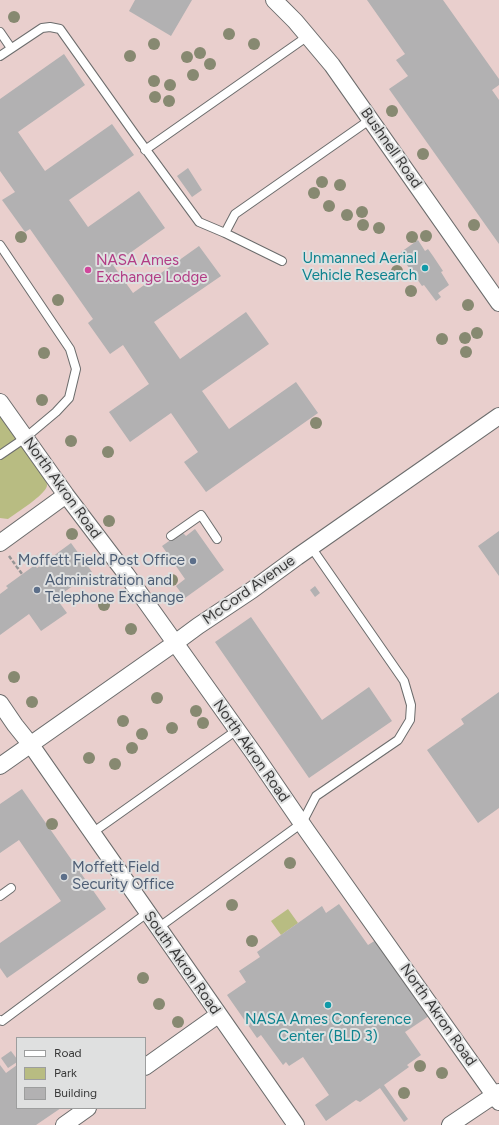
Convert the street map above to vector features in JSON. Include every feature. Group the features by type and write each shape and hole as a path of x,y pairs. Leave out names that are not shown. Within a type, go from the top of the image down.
{"street":[{"name":"Bushnell Road","path":"274,0 295,21 332,64 499,303"},
{"name":"North Akron Road","path":"0,402 130,580 497,1096"},
{"name":"McCord Avenue","path":"0,766 499,416"},
{"path":"2,547 66,494"},
{"name":"South Akron Road","path":"0,703 14,725 31,745 296,1125"},
{"path":"146,1066 218,1015"},
{"path":"450,1125 497,1096"},
{"path":"64,1125 87,1109"}],"lane":[{"path":"0,56 42,28 50,27 60,29 145,150 199,222 282,261"},
{"path":"0,32 11,48"},
{"path":"145,150 308,36"},
{"path":"225,233 236,214 371,119"},
{"path":"0,246 70,349 76,369 68,398 56,412 25,438 0,455"},
{"path":"171,536 201,515 216,539"},
{"path":"158,928 302,823 316,796 398,740 410,720 411,705 404,681 311,547"},
{"path":"92,834 237,730"},
{"path":"0,896 11,888"},
{"path":"1,1021 147,913"}],"path":[{"path":"2,547 22,574"}],"shaded area":[{"path":"0,0 499,0 499,1125 0,1125"}],"green space":[{"path":"0,412 46,476 47,485 45,490 36,499 8,519 0,518"},
{"path":"288,909 298,923 281,935 271,921"}],"building":[{"path":"135,0 192,0 171,36 129,11"},
{"path":"367,0 443,0 499,79 499,85 492,90 499,100 499,244 389,89 408,76 396,60 405,54"},
{"name":"NASA Ames Exchange Lodge","path":"64,54 85,85 18,132 45,171 112,124 134,155 69,200 88,227 139,191 165,228 113,265 133,293 199,246 221,276 154,322 180,359 246,312 269,344 202,391 229,429 296,382 318,413 206,492 184,462 198,452 171,413 130,442 109,412 149,384 123,345 110,354 88,323 93,319 30,229 25,232 2,200 15,192 0,171 0,99"},
{"path":"188,168 202,190 192,197 177,176"},
{"name":"Unmanned Aerial Vehicle Research","path":"418,240 425,251 428,249 433,256 443,271 441,272 449,285 438,293 441,297 436,301 424,285 422,286 407,265 409,263 401,252"},
{"path":"195,529 224,570 185,598 176,586 185,579 162,546 182,532 186,536"},
{"path":"499,531 499,576 478,546"},
{"name":"Administration and Telephone Exchange","path":"71,543 92,572 56,598 67,613 41,631 29,614 0,635 0,594 8,588 6,586 35,565 37,568"},
{"path":"315,586 320,593 315,597 310,590"},
{"path":"251,617 322,720 369,687 392,721 309,778 215,642"},
{"path":"499,692 499,808 478,823 427,750 464,724 461,719"},
{"name":"Moffett Field Security Office","path":"22,789 106,909 7,978 0,968 0,943 61,901 19,840 0,853 0,804"},
{"name":"NASA Ames Conference Center (BLD 3)","path":"339,904 368,945 376,940 429,1016 405,1032 421,1055 407,1065 409,1067 384,1085 408,1119 404,1122 380,1088 360,1102 356,1100 326,1121 315,1105 329,1095 303,1057 289,1066 286,1062 283,1065 261,1035 257,1038 227,995 246,982 239,971 260,957 257,952 322,906 326,913"},
{"path":"11,1051 16,1058 16,1063 8,1068 1,1058"},
{"path":"0,1065 6,1073 16,1066 16,1109 60,1109 36,1125 0,1125"}],"place":[{"name":"Unmanned Aerial Vehicle Research","path":"425,268"},
{"name":"NASA Ames Exchange Lodge","path":"88,270"},
{"name":"Moffett Field Post Office","path":"193,561"},
{"name":"Administration and Telephone Exchange","path":"37,590"},
{"name":"Moffett Field Security Office","path":"64,877"},
{"name":"NASA Ames Conference Center (BLD 3)","path":"328,1005"}]}
